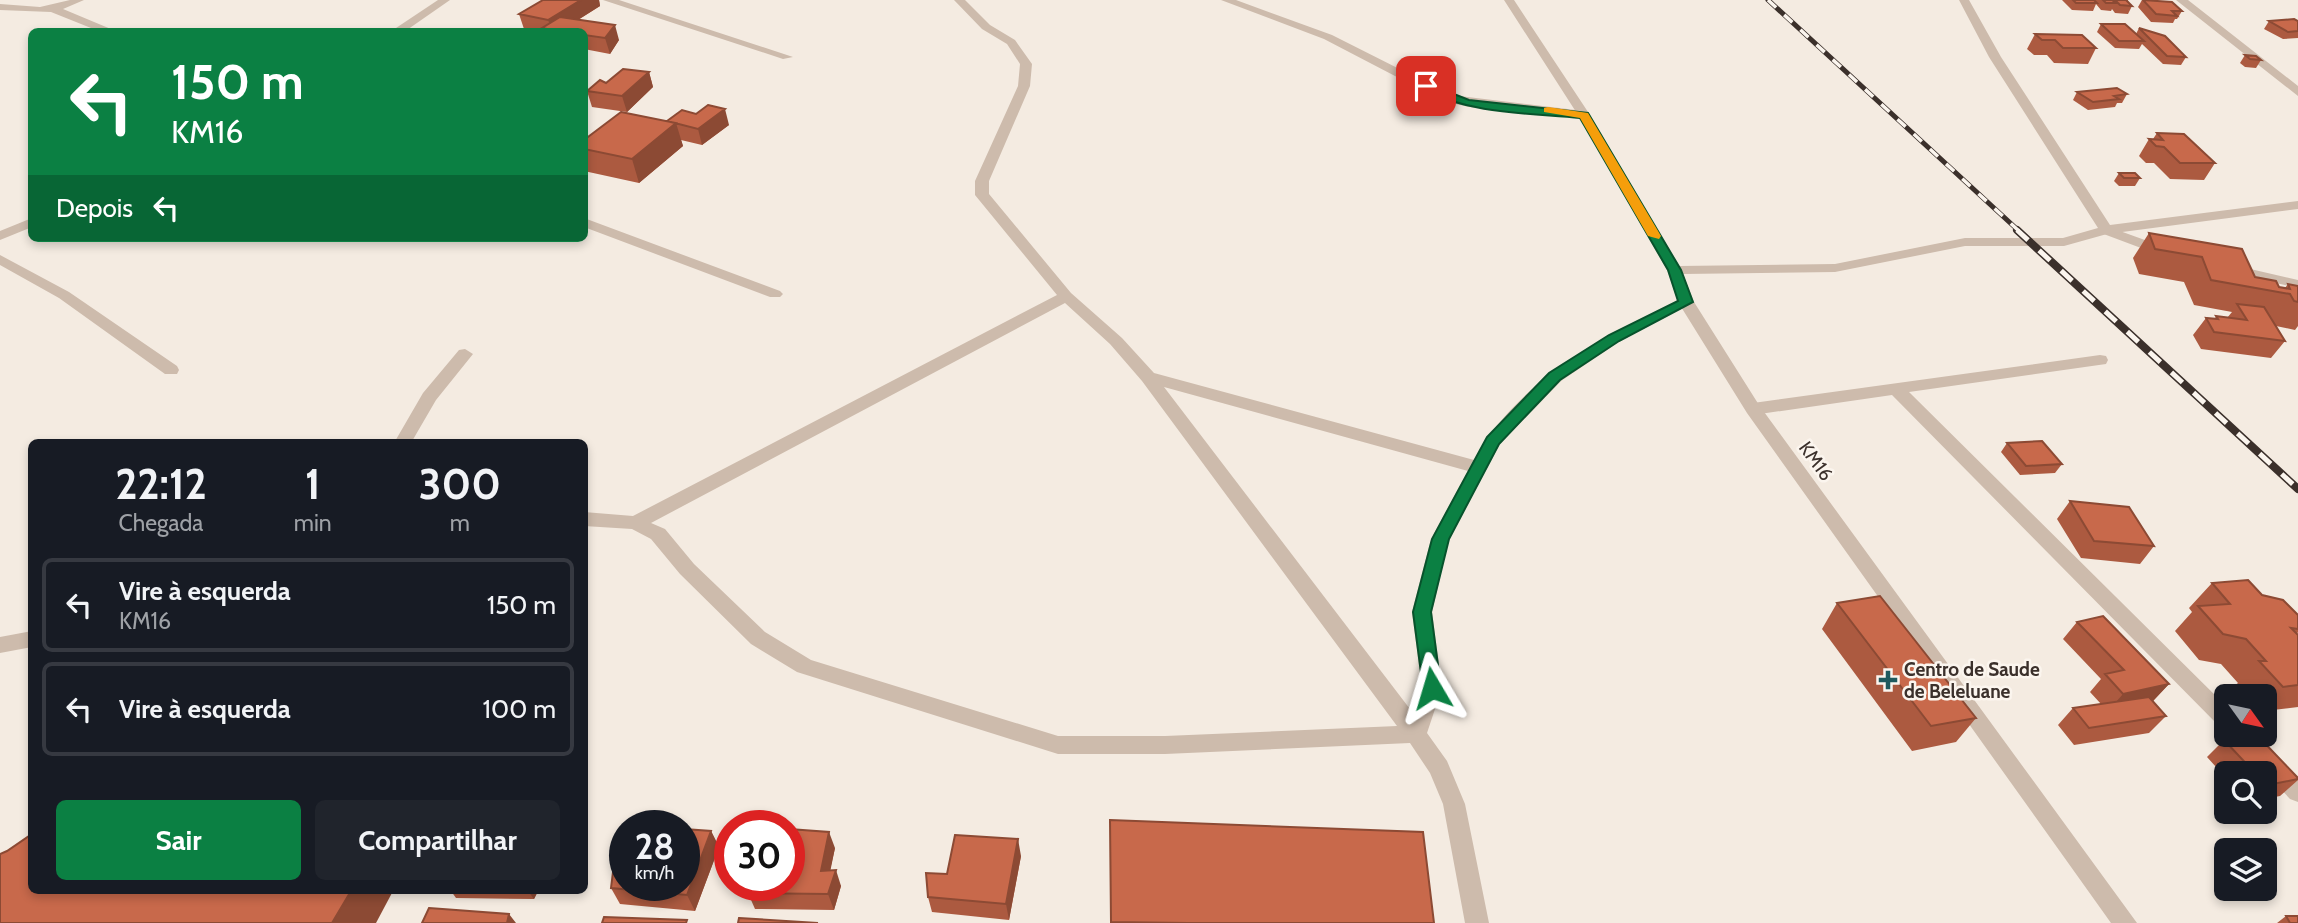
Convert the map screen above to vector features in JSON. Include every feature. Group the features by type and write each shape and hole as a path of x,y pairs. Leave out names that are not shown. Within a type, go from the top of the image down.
{"street":[{"path":"0,7 37,12 55,10 79,0"},
{"path":"401,28 446,0"},
{"path":"608,0 787,57"},
{"path":"959,0 986,27 1011,42 1026,64 1024,86 982,181 982,195 1066,296 1116,341 1149,377 1294,576 1416,733 1439,768 1454,804 1477,923"},
{"path":"1226,0 1328,37 1447,98 1469,103 1584,115"},
{"name":"KM16","path":"1509,0 1584,115 1674,270 1686,302 1753,409 2125,923"},
{"path":"1964,0 1995,57 2106,230 2182,257"},
{"path":"2181,0 2298,92"},
{"path":"55,10 102,28"},
{"path":"1674,270 1807,271 1965,242 2064,242 2106,230 2298,205"},
{"path":"0,236 28,224"},
{"path":"588,224 775,294"},
{"path":"0,259 64,295 171,370"},
{"path":"2219,266 2298,284"},
{"path":"635,523 1066,296"},
{"path":"1416,733 1432,688 1422,612 1440,539 1493,441 1555,377 1614,338 1686,302"},
{"path":"404,439 429,397 465,355"},
{"path":"1753,409 2100,360"},
{"path":"1149,377 1479,468"},
{"path":"1895,388 2214,708"},
{"path":"588,519 635,523 658,534 687,569 758,638 804,666 1058,745 1164,745 1416,733"},
{"path":"0,645 28,640"},
{"path":"2253,747 2298,792"}],"building":[{"path":"543,0 581,0 548,20 519,14"},
{"path":"2073,0 2094,0 2097,3 2076,3"},
{"path":"2115,0 2126,0 2132,6 2120,5"},
{"path":"2143,0 2172,2 2182,11 2172,11 2177,16 2156,14"},
{"path":"560,17 615,25 605,38 588,36 588,28 542,28"},
{"path":"2269,21 2298,21 2298,31 2288,32"},
{"path":"2101,24 2125,24 2144,41 2119,41"},
{"path":"2139,28 2165,36 2186,57 2167,56"},
{"path":"2035,34 2082,35 2096,48 2063,48 2055,40 2042,40"},
{"path":"2245,55 2256,56 2261,60 2250,59"},
{"path":"623,69 649,72 622,96 588,91 600,80 606,83"},
{"path":"2117,88 2127,94 2114,96 2119,99 2093,102 2077,92"},
{"path":"708,105 725,109 698,129 667,121 682,110 696,114"},
{"path":"621,112 676,123 632,159 588,150 588,137"},
{"path":"2157,133 2184,134 2215,163 2180,163 2164,147 2156,146 2149,139 2163,140"},
{"path":"2119,173 2135,173 2140,178 2124,178"},
{"path":"2149,233 2242,249 2255,277 2276,281 2279,287 2290,289 2288,284 2298,286 2298,302 2294,301 2290,294 2211,280 2202,257 2155,249"},
{"path":"2237,304 2264,307 2285,341 2214,332 2206,318 2218,319 2216,316 2247,320"},
{"path":"2042,441 2062,464 2026,466 2007,443"},
{"path":"2070,501 2129,507 2154,546 2094,541"},
{"path":"2248,580 2262,595 2283,600 2298,615 2298,629 2291,628 2298,635 2298,685 2283,687 2259,661 2266,661 2246,639 2223,634 2198,606 2230,604 2212,583"},
{"path":"1880,596 1976,718 1931,726 1837,603"},
{"path":"2103,616 2169,684 2123,694 2105,674 2124,670 2077,622"},
{"path":"2149,697 2166,716 2089,728 2073,708"},
{"path":"2231,747 2268,747 2298,779 2277,783 2277,761 2244,761"},
{"path":"1110,820 1423,832 1434,923 1111,922"},
{"path":"700,830 711,831 700,860"},
{"path":"805,830 829,832 821,871 836,870 828,894 805,894"},
{"path":"955,835 1018,839 1006,904 928,897 926,873 947,874"},
{"path":"28,837 28,894 349,894 332,923 0,923 0,854"},
{"path":"429,908 509,914 507,923 422,923"},
{"path":"2286,916 2298,916 2298,923 2290,923"},
{"path":"604,917 687,920 686,923 602,923"},
{"path":"739,918 818,923 738,923"}],"railway":[{"path":"1768,0 2019,231"},
{"path":"2017,230 2298,489"}],"slow traffic":[{"path":"1548,110 1584,115 1654,236"}],"place":[{"name":"Centro de Saude de Beleluane","path":"1888,680"}],"route":[{"path":"1426,86 1447,98 1469,103 1584,115 1674,270 1686,302 1614,338 1555,377 1493,441 1440,539 1422,612 1432,688"}]}
